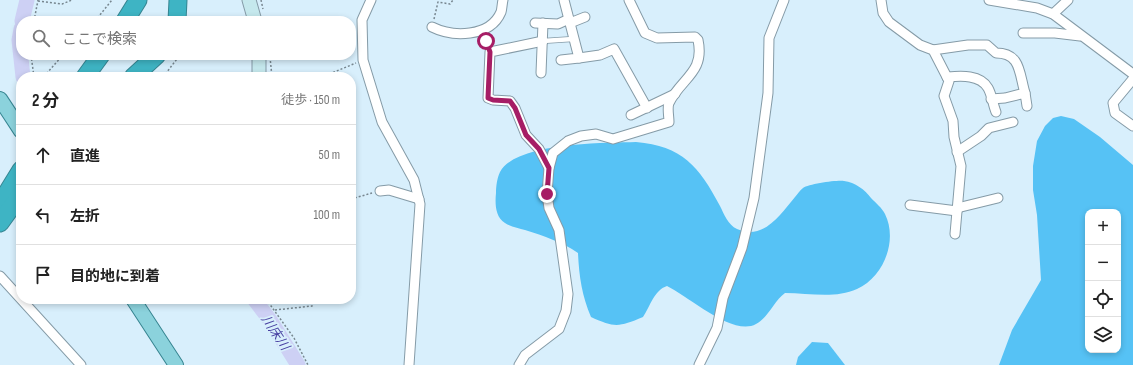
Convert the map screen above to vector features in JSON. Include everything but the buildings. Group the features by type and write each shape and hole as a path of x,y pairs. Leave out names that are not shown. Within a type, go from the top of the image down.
{"highway":[{"path":"128,16 138,0"},
{"path":"176,16 178,0"},
{"path":"89,72 97,60"},
{"path":"138,72 152,60"},
{"path":"0,204 16,178"},
{"path":"0,223 16,201"}],"main road":[{"path":"249,0 254,16"},
{"path":"259,60 259,72"},
{"path":"0,99 16,123"},
{"path":"136,304 176,365"}],"street":[{"path":"371,0 362,20 364,60 382,122 414,180 420,204 409,365"},
{"path":"432,27 438,30 470,34 482,30 493,22 501,13 503,0"},
{"path":"564,0 579,58"},
{"path":"520,365 525,355 559,329 566,311 568,294 558,230 549,208 547,194 549,168 553,153 568,141 581,136 596,134 614,139 669,122 668,104 698,64 700,51 698,40 695,37 657,38 645,33 629,0"},
{"path":"699,365 717,328 723,298 742,248 754,198 768,93 769,38 784,0"},
{"path":"881,0 883,13 889,22 920,44 933,50 968,44 987,45 996,53 1007,53 1014,58 1025,93 1027,106"},
{"path":"989,0 1037,8 1053,14 1080,36 1133,74"},
{"path":"1053,14 1068,0"},
{"path":"541,73 543,41 539,23 558,24 586,17"},
{"path":"1023,33 1055,33 1080,36"},
{"path":"543,41 490,52 488,98 493,100 510,101 515,108 526,135 539,149 549,168"},
{"path":"561,60 600,55 614,49 647,108"},
{"path":"933,50 948,81 944,96 953,121 954,137 961,166 955,234"},
{"path":"947,77 961,76 983,82 989,89 996,112"},
{"path":"1133,79 1112,103 1115,113 1133,126"},
{"path":"631,115 677,93"},
{"path":"991,99 1005,98 1025,93"},
{"path":"958,152 981,136 988,128 1013,122"},
{"path":"380,191 389,190 418,200"},
{"path":"910,205 957,209 998,198"},
{"path":"0,276 16,294"},
{"path":"25,304 81,365"}],"lane":[{"path":"482,30 490,52"},
{"path":"543,41 573,39"}],"path":[{"path":"35,16 38,1 62,4 72,0"},
{"path":"99,16 112,0"},
{"path":"432,27 438,2 450,4 453,0"},
{"path":"32,60 33,72"},
{"path":"48,72 59,60"},
{"path":"167,72 176,60"},
{"path":"270,60 272,72"},
{"path":"334,72 364,60"},
{"path":"356,198 380,191"},
{"path":"271,304 294,338 308,365"},
{"path":"276,310 312,306 313,304"}],"shaded area":[{"path":"1061,116 1074,119 1100,137 1133,165 1133,365 999,365 1012,330 1041,280 1037,215 1033,190 1033,166 1037,141 1045,126 1053,118"},
{"path":"636,142 666,148 687,160 704,180 729,222 737,229 746,232 755,232 770,224 803,188 811,185 840,181 856,185 866,192 885,214 889,224 890,235 886,257 875,276 857,289 831,295 785,293 764,318 756,324 746,327 735,325 711,314 667,286 659,291 643,317 617,325 606,323 591,317 585,301 579,270 578,253 553,240 505,223 497,214 496,188 498,177 500,172 509,162 524,155 542,150 584,144"},
{"path":"812,342 828,343 845,365 796,365 798,357"}],"waterway":[{"name":"川床川","path":"23,16 27,0"},
{"name":"川床川","path":"21,60 22,72"},
{"name":"川床川","path":"258,304 270,320 298,365"}],"route":[{"path":"486,41 490,52 488,98 493,100 510,101 515,108 526,135 539,149 549,168 547,194"}]}
